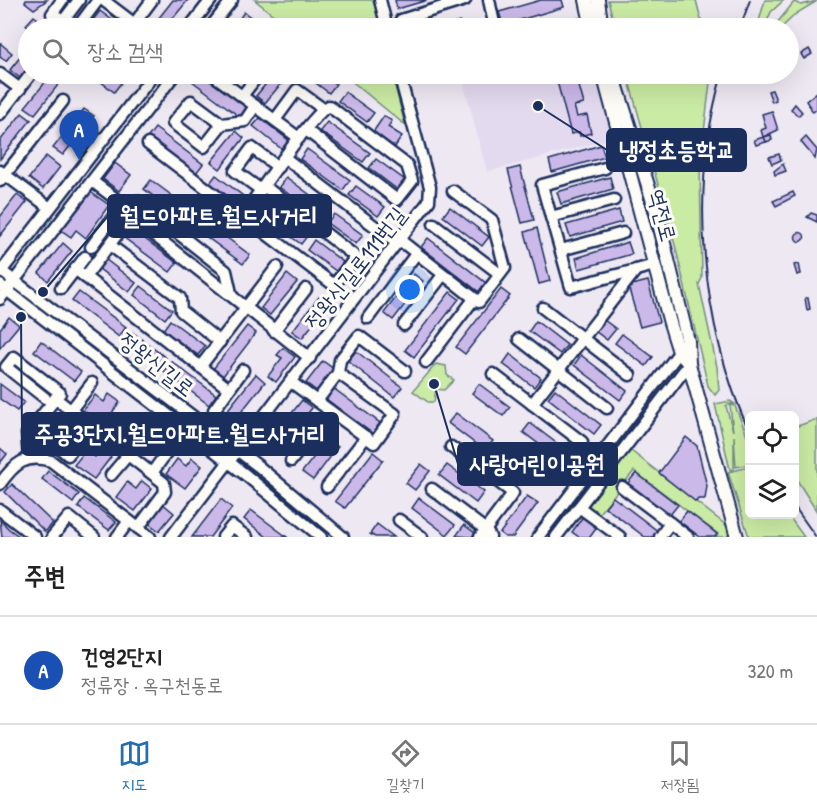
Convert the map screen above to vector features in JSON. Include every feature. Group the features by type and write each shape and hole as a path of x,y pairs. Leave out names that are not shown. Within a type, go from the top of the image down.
{"main road":[{"path":"586,0 590,18"},
{"path":"598,0 601,18"},
{"name":"역전로","path":"606,84 679,352 689,364"},
{"name":"역전로","path":"616,84 656,212 688,342 689,364 737,537"}],"street":[{"path":"58,18 52,14 62,0"},
{"path":"65,18 79,0"},
{"path":"86,18 98,0"},
{"path":"103,0 127,18"},
{"path":"142,18 152,0"},
{"path":"197,18 211,0"},
{"path":"218,18 232,0"},
{"path":"380,0 384,18"},
{"path":"407,18 465,0"},
{"path":"489,0 493,18"},
{"path":"0,74 20,89"},
{"path":"1,110 24,84"},
{"path":"0,271 146,84"},
{"path":"2,292 14,280 167,84"},
{"path":"226,84 275,120 302,134 397,200 412,181 407,165 329,106 322,108 302,134 243,214"},
{"path":"242,96 251,84"},
{"name":"정왕신길로111번길","path":"171,537 229,462 236,449 400,243 429,201 430,187 402,84"},
{"path":"275,120 297,90 322,108"},
{"path":"50,208 2,176 63,101"},
{"path":"222,124 204,147 173,123 191,101 222,124 245,121 255,106"},
{"path":"148,144 334,285 356,257 235,171 252,148 278,167"},
{"path":"285,158 479,302 504,268 492,220 453,191"},
{"path":"605,168 542,185 571,287 654,265"},
{"path":"92,181 128,210"},
{"path":"552,218 614,200"},
{"path":"91,247 137,201 226,271 234,300 310,358"},
{"path":"86,277 110,245 128,210"},
{"path":"434,224 500,274"},
{"path":"561,250 623,233"},
{"path":"110,245 180,298 181,311 220,342"},
{"path":"368,318 417,254"},
{"path":"61,288 85,257"},
{"path":"200,367 277,267"},
{"path":"75,269 229,390"},
{"path":"532,404 636,270"},
{"name":"정왕신길로","path":"0,271 236,449 343,537"},
{"path":"404,325 443,275"},
{"path":"274,331 306,289"},
{"name":"정왕신길로","path":"2,292 229,462 321,537"},
{"path":"426,362 474,299"},
{"path":"543,308 630,375"},
{"path":"317,401 338,373 340,360 360,336 405,371"},
{"path":"519,339 607,408"},
{"path":"538,537 688,342"},
{"path":"556,537 689,364"},
{"path":"214,410 243,369"},
{"path":"291,382 374,443 395,414 338,373"},
{"path":"493,374 582,442"},
{"path":"71,410 92,383"},
{"path":"29,458 27,434 50,398 71,410 164,483 165,492 134,524 117,537"},
{"path":"291,461 330,411"},
{"path":"56,446 68,455 91,426"},
{"path":"327,487 366,437"},
{"path":"432,489 485,535 513,493 451,447"},
{"path":"152,473 167,452"},
{"path":"111,475 128,454"},
{"path":"0,484 13,466 29,458 51,461 150,537"},
{"path":"622,487 688,537"},
{"path":"579,507 620,537"},
{"path":"0,510 35,537"},
{"path":"52,537 69,517 94,537"},
{"path":"399,520 422,537"},
{"path":"660,537 670,523"},
{"path":"223,537 232,526 247,537"}],"shaded area":[{"path":"464,84 600,84 614,138 487,172"}],"green space":[{"path":"255,0 373,0 378,18 277,18"},
{"path":"608,0 696,0 700,18 612,18"},
{"path":"765,0 784,0 771,12 768,18 760,18"},
{"path":"817,1 792,18 781,18 794,2 801,5"},
{"path":"355,84 395,84 405,125"},
{"path":"630,84 710,84 700,165 702,278 699,284 717,367 719,390 715,395 708,386 675,245"},
{"path":"436,364 446,366 447,375 454,380 444,390 436,389 434,402 428,402 413,391"},
{"path":"730,401 735,404 728,404 726,406 733,431 730,405 735,406 745,430 745,465 736,467 734,436 734,469 730,470 715,404"},
{"path":"817,419 817,512 799,483 799,426"},
{"path":"630,450 731,529 727,537 716,537 718,534 634,471 596,517 586,509"},
{"path":"745,468 745,519 791,519 804,537 749,537 728,472"}],"building":[{"path":"26,0 47,0 34,9 25,2"},
{"path":"173,0 188,0 173,18 159,18"},
{"path":"395,0 428,0 397,9"},
{"path":"541,0 562,0 564,7 527,18 501,18 499,12"},
{"path":"100,11 109,18 95,18"},
{"path":"244,12 252,18 240,18"},
{"path":"0,43 12,53 6,61 0,57"},
{"path":"809,49 812,54 804,59 801,54"},
{"path":"18,60 18,77 10,70"},
{"path":"44,84 59,84 35,114 25,107"},
{"path":"104,84 120,84 114,92"},
{"path":"196,84 215,84 247,108 240,117"},
{"path":"266,84 281,84 265,103 256,96"},
{"path":"317,84 336,84 329,93"},
{"path":"558,84 578,84 584,104 574,106 577,117 587,115 591,133 580,136 579,132 571,134"},
{"path":"772,90 776,100 772,102 768,91"},
{"path":"345,92 374,113 367,122 338,101"},
{"path":"817,92 817,109 813,112 806,101"},
{"path":"795,104 802,112 798,116 791,109"},
{"path":"84,109 94,116 63,155 53,148"},
{"path":"772,111 778,130 763,137 761,130 766,128 762,114"},
{"path":"22,113 31,120 0,159 0,141"},
{"path":"384,116 392,121 388,127 402,136 395,147 373,132"},
{"path":"260,118 291,142 284,151 253,126"},
{"path":"327,122 370,153 363,162 320,131"},
{"path":"155,128 203,164 196,173 148,137"},
{"path":"236,131 244,138 220,169 211,162"},
{"path":"771,135 772,140 766,142 764,137"},
{"path":"764,137 766,142 756,145 754,140"},
{"path":"806,137 817,150 815,159 801,142"},
{"path":"601,145 605,157 552,172 549,160"},
{"path":"307,149 350,180 343,190 300,159"},
{"path":"779,154 781,160 772,164 769,157"},
{"path":"46,156 60,167 43,189 29,178"},
{"path":"376,159 405,180 398,190 369,168"},
{"path":"115,163 131,175 119,191 103,179"},
{"path":"783,164 786,171 775,175 774,171"},
{"path":"520,167 534,220 522,223 508,170"},
{"path":"216,175 247,199 240,208 209,184"},
{"path":"286,177 329,209 322,218 279,187"},
{"path":"610,177 613,189 561,204 557,192"},
{"path":"151,180 198,215 191,225 144,189"},
{"path":"356,186 385,207 378,216 349,195"},
{"path":"89,191 109,205 86,238 76,230 71,237 61,230"},
{"path":"793,192 795,196 776,206 773,201"},
{"path":"17,195 27,202 0,236 0,217"},
{"path":"265,204 308,235 301,244 258,213"},
{"path":"450,207 489,237 482,246 443,216"},
{"path":"619,210 622,222 570,237 566,225"},
{"path":"811,213 817,215 817,222 807,217"},
{"path":"334,214 363,235 356,244 327,223"},
{"path":"203,220 250,255 243,264 196,229"},
{"path":"129,227 177,263 170,272 123,237"},
{"path":"537,228 550,281 539,284 525,232"},
{"path":"800,233 804,237 800,241 796,237"},
{"path":"428,238 486,283 479,292 421,247"},
{"path":"314,240 343,262 336,271 307,250"},
{"path":"628,242 632,254 579,269 576,258"},
{"path":"63,243 72,251 48,281 39,273"},
{"path":"105,259 136,283 129,292 98,268"},
{"path":"799,264 801,274 797,275 794,265"},
{"path":"287,274 297,282 270,315 261,308"},
{"path":"414,274 423,281 393,320 384,313"},
{"path":"648,281 659,322 640,327 628,286"},
{"path":"141,286 172,310 165,319 134,295"},
{"path":"501,289 510,296 465,354 456,347"},
{"path":"79,292 126,327 119,337 72,301"},
{"path":"450,292 459,299 414,357 405,350"},
{"path":"319,297 328,305 302,338 292,331"},
{"path":"805,298 808,298 810,309 807,310"},
{"path":"9,317 19,325 0,348 0,329"},
{"path":"170,320 205,346 198,355 163,330"},
{"path":"604,320 616,329 607,340 595,331"},
{"path":"536,321 567,345 560,354 529,331"},
{"path":"247,326 256,333 223,376 213,369"},
{"path":"132,332 166,358 159,367 125,341"},
{"path":"622,334 653,357 646,366 615,343"},
{"path":"41,341 81,372 74,381 34,351"},
{"path":"283,348 295,357 276,382 268,376 282,358 277,355"},
{"path":"356,351 402,387 394,397 348,361"},
{"path":"510,354 541,378 534,387 503,364"},
{"path":"581,355 627,391 620,400 574,365"},
{"path":"171,361 216,395 209,405 164,371"},
{"path":"323,361 335,370 318,392 306,383"},
{"path":"256,374 265,382 231,425 222,417"},
{"path":"0,384 24,402 17,411 0,399"},
{"path":"479,384 510,407 503,416 472,393"},
{"path":"333,388 380,423 372,434 325,398"},
{"path":"555,389 601,425 594,434 548,398"},
{"path":"109,394 120,402 103,425 83,410 95,395 104,402"},
{"path":"302,400 312,408 276,454 266,446"},
{"path":"456,413 493,441 485,451 448,423"},
{"path":"530,423 576,458 569,467 523,432"},
{"path":"150,425 160,432 143,455 123,440 135,426 144,432"},
{"path":"686,437 697,446 707,486 705,499 698,499 696,502 659,473"},
{"path":"328,439 338,447 313,480 302,472"},
{"path":"0,448 7,454 0,463"},
{"path":"101,449 111,457 94,479 74,465 86,450 95,457"},
{"path":"373,452 383,460 345,508 335,501"},
{"path":"192,458 202,466 185,488 166,474 177,459 186,466"},
{"path":"421,464 430,471 415,490 406,483"},
{"path":"447,465 484,492 476,503 439,475"},
{"path":"48,471 79,494 73,503 42,479"},
{"path":"636,473 678,505 669,516 627,484"},
{"path":"142,481 152,489 135,511 116,497 127,482 136,489"},
{"path":"12,484 53,523 45,532 5,492"},
{"path":"527,496 538,503 513,537 505,537 500,533"},
{"path":"613,497 659,532 656,537 645,537 605,507"},
{"path":"84,498 116,522 109,530 78,507"},
{"path":"419,498 455,525 447,535 412,508"},
{"path":"221,499 232,508 210,537 192,537"},
{"path":"162,503 174,513 159,531 147,522"},
{"path":"251,510 287,537 267,537 244,519"},
{"path":"687,511 717,534 715,537 700,537 679,521"},
{"path":"584,515 598,526 590,537 579,537 572,532"},
{"path":"0,520 9,529 20,537 2,537"},
{"path":"377,524 394,537 375,537 370,534"},
{"path":"464,525 475,533 472,537 456,536"}],"railway":[{"path":"744,18 750,0"},
{"path":"720,84 705,163 703,209 705,255 710,302 720,347 733,391 745,421"},
{"path":"799,513 816,537"}],"place":[{"name":"냉정초등학교","path":"538,106"},
{"name":"건영2단지","path":"79,160"},
{"name":"월드아파트.월드사거리","path":"43,292"},
{"name":"주공3단지.월드아파트.월드사거리","path":"21,317"},
{"name":"사랑어린이공원","path":"434,384"}]}
